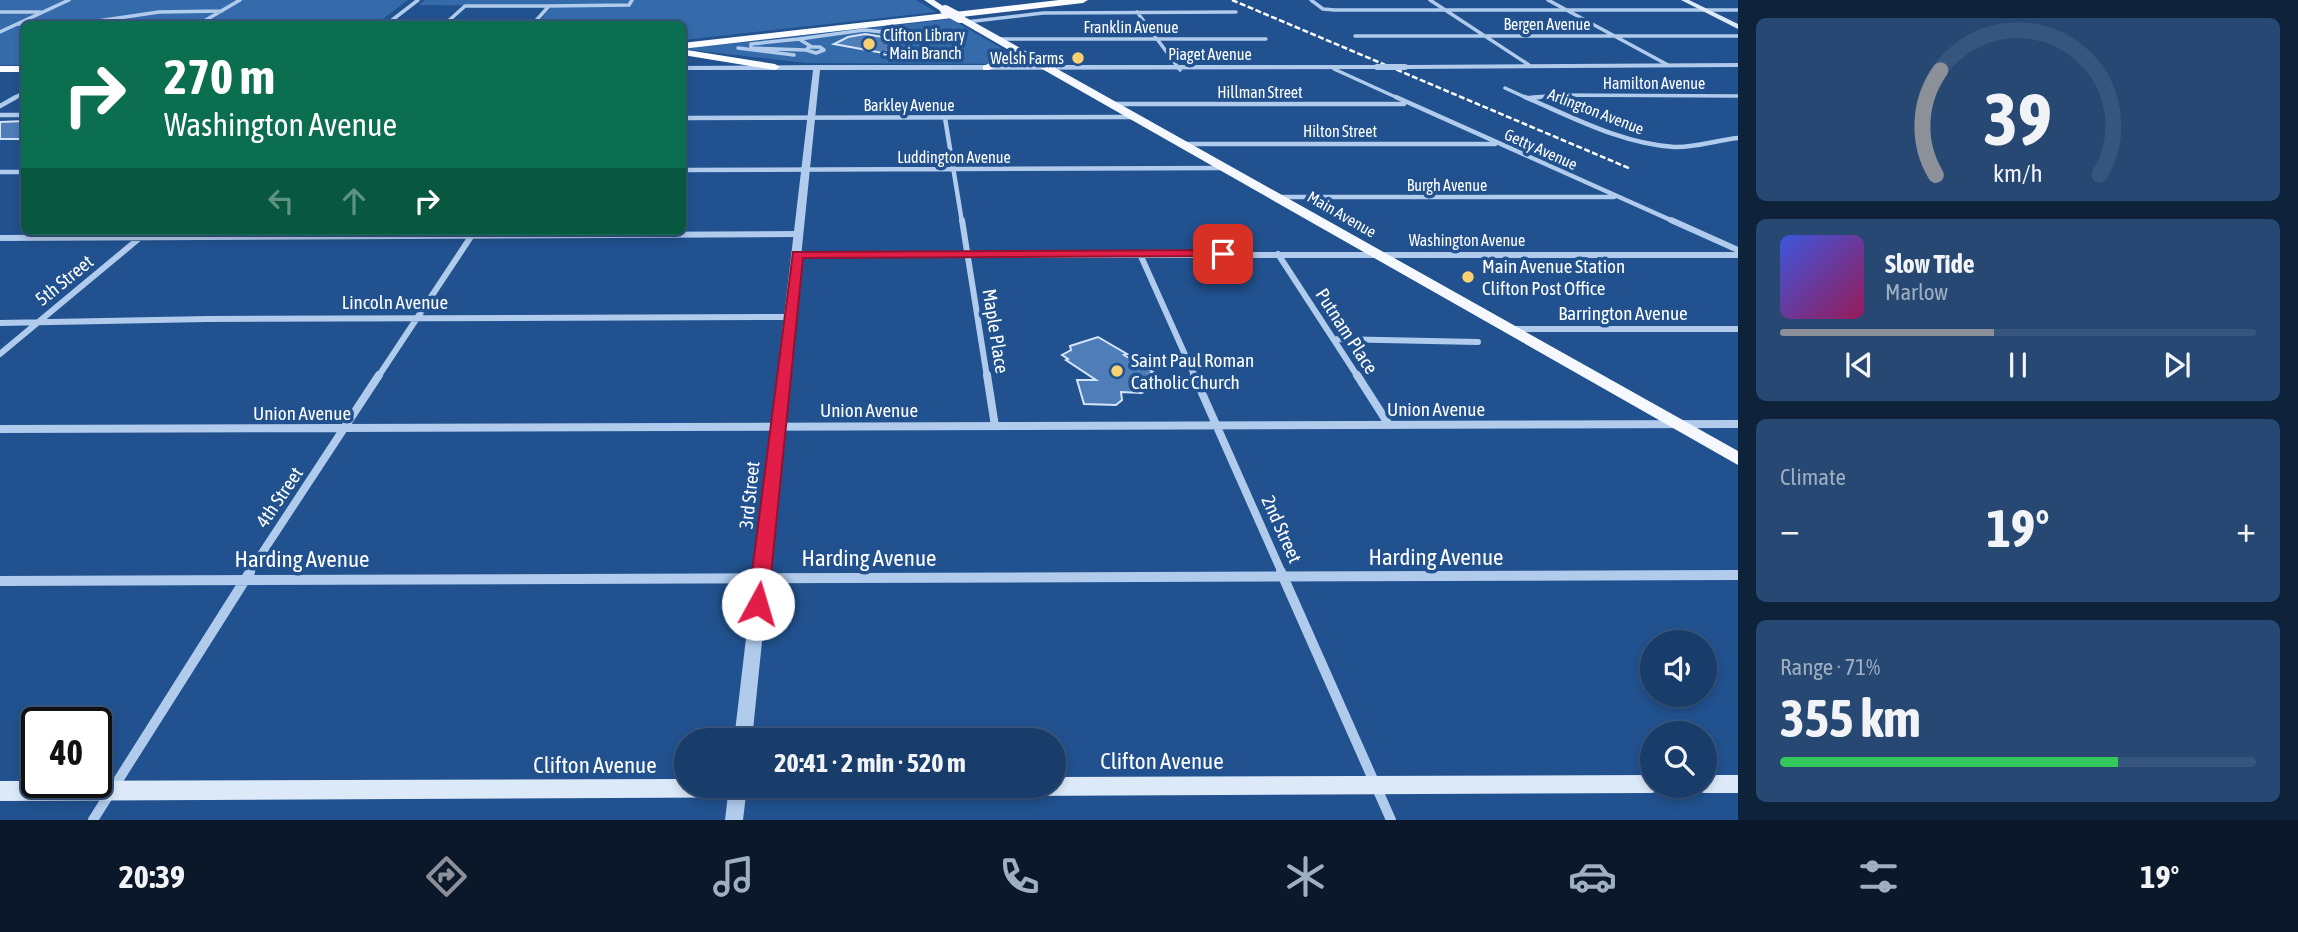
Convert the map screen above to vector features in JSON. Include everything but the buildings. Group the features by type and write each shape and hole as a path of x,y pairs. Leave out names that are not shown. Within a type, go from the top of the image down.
{"highway":[{"path":"686,44 1058,0"},
{"path":"686,44 1083,0"},
{"path":"686,54 771,65"},
{"path":"0,69 21,69"},
{"path":"0,76 21,76"}],"main road":[{"name":"Main Avenue","path":"928,0 1738,459"},
{"path":"1684,0 1738,27"},
{"path":"986,68 1021,53"},
{"name":"Clifton Avenue","path":"1066,785 1640,784"},
{"path":"1717,784 1738,784"},
{"name":"Clifton Avenue","path":"112,791 674,787"},
{"name":"Clifton Avenue","path":"0,791 21,791"}],"street":[{"path":"24,21 69,0"},
{"path":"204,21 240,0"},
{"path":"391,21 418,0"},
{"path":"448,21 466,6 629,5 632,0"},
{"path":"1311,0 1323,9 1338,10 1738,10"},
{"path":"1430,0 1529,65"},
{"path":"1548,0 1668,65"},
{"path":"536,21 549,6"},
{"path":"97,21 159,12 222,11"},
{"path":"0,12 44,12"},
{"path":"1137,12 1180,70"},
{"path":"963,20 1043,13 1236,12"},
{"path":"0,32 21,23"},
{"path":"751,48 751,44 864,30 884,33"},
{"name":"Bergen Avenue","path":"1356,36 1738,36"},
{"path":"738,48 806,50 816,53 824,48 812,47 799,38"},
{"name":"Franklin Avenue","path":"996,39 1266,39"},
{"path":"806,50 812,47"},
{"path":"751,48 750,51 764,54 794,55"},
{"path":"797,255 817,66 816,53"},
{"name":"Piaget Avenue","path":"686,68 771,65 1180,70 1738,65"},
{"name":"Getty Avenue","path":"1334,69 1738,253"},
{"name":"Arlington Avenue","path":"1505,88 1620,135 1659,146 1692,146 1738,138"},
{"path":"0,106 21,94"},
{"name":"Hamilton Avenue","path":"1529,98 1555,95 1738,96"},
{"name":"Hillman Street","path":"1112,104 1408,104"},
{"path":"0,115 21,115"},
{"name":"Barkley Avenue","path":"686,118 1135,117"},
{"name":"Maple Place","path":"945,118 995,426"},
{"name":"Hilton Street","path":"1182,144 1499,144"},
{"name":"Luddington Avenue","path":"686,170 1226,169"},
{"path":"0,172 21,172"},
{"name":"Burgh Avenue","path":"1276,197 1618,197"},
{"path":"686,234 799,234"},
{"path":"0,238 109,235"},
{"name":"5th Street","path":"0,354 144,235"},
{"name":"4th Street","path":"112,789 246,578 472,235"},
{"name":"Washington Avenue","path":"797,255 1738,253"},
{"name":"2nd Street","path":"1140,254 1391,820"},
{"name":"Putnam Place","path":"1278,254 1389,425"},
{"name":"3rd Street","path":"744,728 797,255"},
{"name":"Lincoln Avenue","path":"0,323 791,317"},
{"name":"Barrington Avenue","path":"1508,329 1738,329"},
{"path":"1334,339 1478,342"},
{"name":"Union Avenue","path":"0,429 1738,424"},
{"name":"Harding Avenue","path":"0,581 246,578 1738,575"},
{"name":"4th Street","path":"93,820 107,798"},
{"path":"734,820 737,798"}],"shaded area":[{"path":"0,0 408,0 380,21 21,21 21,65 0,65"},
{"path":"425,0 916,0 936,12 686,40 686,21 540,21 552,6 419,5"},
{"path":"951,19 1029,64 806,63 686,49"}],"railway":[{"path":"1232,0 1631,169"}],"place":[{"name":"Clifton Library - Main Branch","path":"869,44"},
{"name":"Welsh Farms","path":"1078,58"},
{"name":"Main Avenue Station Clifton Post Office","path":"1468,277"},
{"name":"Saint Paul Roman Catholic Church","path":"1117,371"}],"route":[{"path":"758,604 797,255 1223,254"}]}
